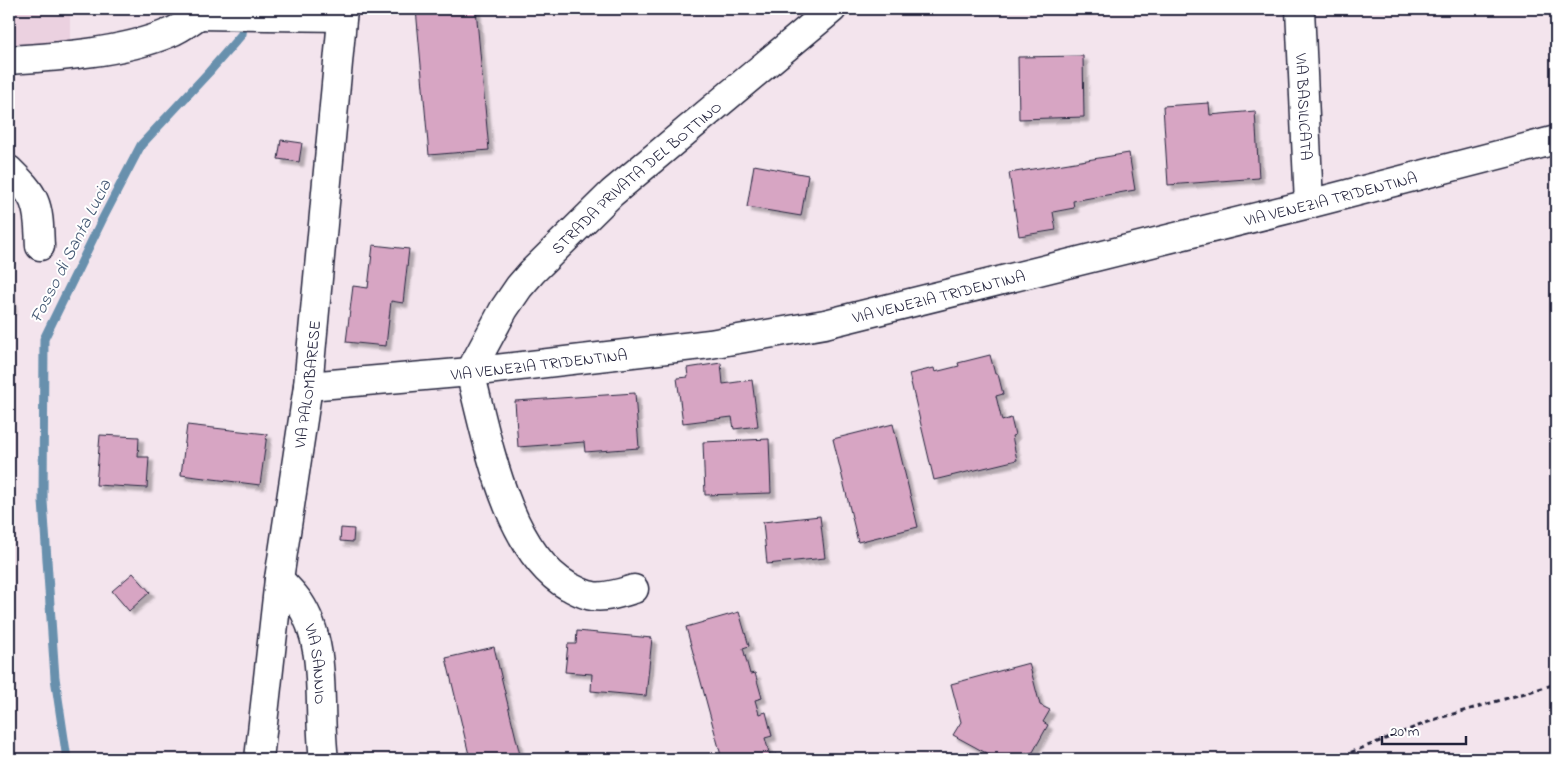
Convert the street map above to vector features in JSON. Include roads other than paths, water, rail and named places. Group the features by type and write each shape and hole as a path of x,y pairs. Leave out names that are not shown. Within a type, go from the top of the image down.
{"street":[{"name":"STRADA PRIVATA DEL BOTTINO","path":"470,372 504,309 519,287 546,259 612,193 832,9"},
{"name":"VIA BASILICATA","path":"1300,9 1309,204"},
{"path":"9,60 70,55 118,47 170,33 193,12 268,16 342,13"},
{"name":"VIA PALOMBARESE","path":"259,759 279,579 308,386 342,13"},
{"name":"VIA VENEZIA TRIDENTINA","path":"308,386 470,372 710,344 825,324 1309,204 1556,140"},
{"path":"9,170 25,187 34,202 38,218 40,246"},
{"path":"470,372 508,508 520,534 538,560 551,574 564,583 592,596 603,596 634,590"},
{"name":"VIA SANNIO","path":"279,579 302,607 314,632 318,654 324,759"}],"waterway":[{"name":"Fosso di Santa Lucia","path":"67,759 55,678 43,501 44,339 141,145 242,34 244,18"}]}
